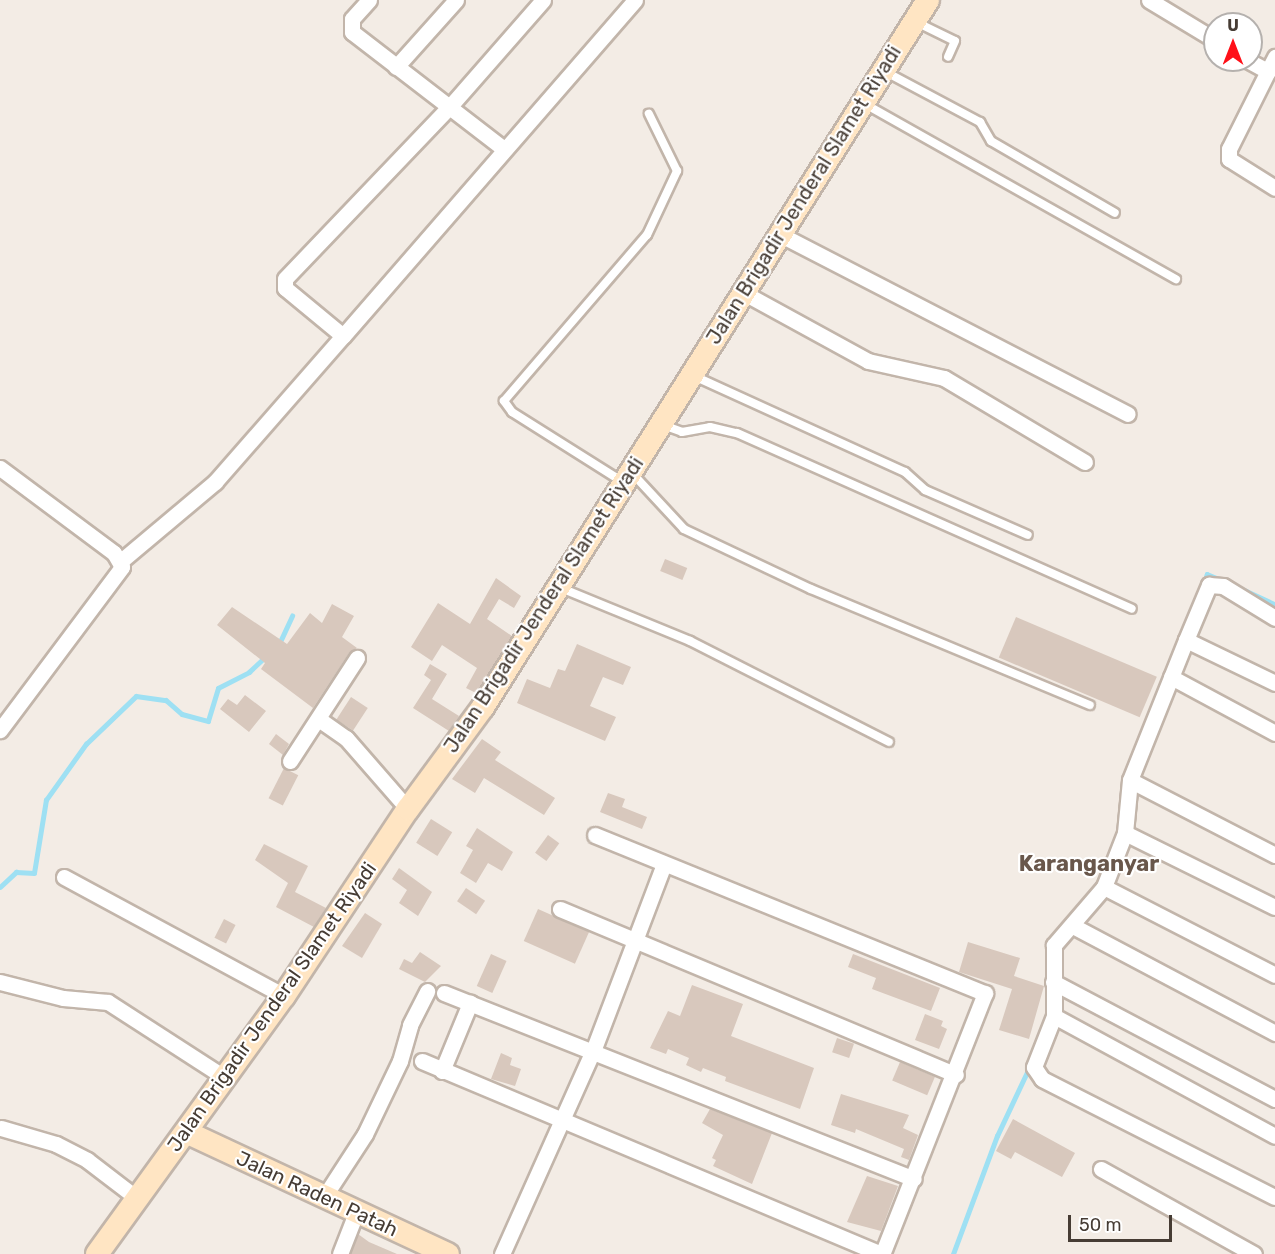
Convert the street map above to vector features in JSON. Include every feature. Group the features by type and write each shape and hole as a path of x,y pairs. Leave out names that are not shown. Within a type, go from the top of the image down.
{"main road":[{"name":"Jalan Brigadir Jenderal Slamet Riyadi","path":"97,1254 284,996 408,809 483,707 560,588 690,374 781,235 928,0"},
{"name":"Jalan Raden Patah","path":"186,1132 356,1214 448,1254"}],"street":[{"path":"369,0 349,26 396,67 451,105 504,149"},
{"path":"396,67 456,0"},
{"path":"343,336 285,288 285,279 451,105 543,0"},
{"path":"0,730 121,571 121,561 215,482 635,0"},
{"path":"1149,0 1203,33"},
{"path":"1275,57 1229,149 1229,159 1275,188"},
{"path":"1263,68 1268,71"},
{"path":"781,235 1128,414"},
{"path":"744,293 868,361 944,378 1085,462"},
{"path":"0,468 121,561"},
{"path":"1275,618 1222,586 1209,585 1130,780 1125,833 1104,887 1073,926 1054,945 1054,1016 1034,1067 1036,1075 1275,1197"},
{"path":"1186,640 1275,683"},
{"path":"290,760 320,720 357,658"},
{"path":"1171,677 1275,733"},
{"path":"320,720 346,738 408,809"},
{"path":"1130,780 1275,855"},
{"path":"1125,833 1275,908"},
{"path":"422,1062 561,1122 882,1254 986,1000 982,990 595,835"},
{"path":"502,1254 593,1051 664,864"},
{"path":"64,877 284,996"},
{"path":"1104,887 1275,975"},
{"path":"560,909 956,1075"},
{"path":"1073,926 1275,1033"},
{"path":"0,982 63,998 108,1002 224,1077"},
{"path":"1053,982 1275,1099"},
{"path":"324,1197 365,1134 400,1061 410,1025 427,991"},
{"path":"444,993 914,1179"},
{"path":"442,1071 470,1003"},
{"path":"1054,1016 1275,1137"},
{"path":"1,1128 56,1144 87,1160 138,1199"},
{"path":"1101,1168 1254,1254"},
{"path":"340,1254 356,1214"}],"lane":[{"path":"914,22 955,40 948,57"},
{"path":"883,71 980,122 992,141 1115,213"},
{"path":"864,104 1176,279"},
{"path":"649,114 677,171 647,235 504,401 512,412 627,477 684,529 811,589 1090,705"},
{"path":"690,374 905,472 925,490 1028,535"},
{"path":"661,424 682,432 710,427 737,433 1132,609"},
{"path":"560,588 690,641 889,742"}],"building":[{"path":"665,559 687,568 682,580 660,571"},
{"path":"496,578 521,596 514,608 499,599 487,619 512,636 476,693 466,688 477,668 442,645 432,661 411,647 438,603 470,624"},
{"path":"332,604 354,616 342,637 357,648 349,653 313,708 261,669 265,663 217,625 232,607 287,644 310,613 322,623"},
{"path":"1016,617 1157,677 1140,717 999,658"},
{"path":"577,644 631,667 623,685 603,677 590,706 616,717 605,741 517,703 527,679 550,688 558,669 565,671"},
{"path":"430,664 447,674 432,699 459,716 449,731 413,708 431,680 424,675"},
{"path":"245,695 266,711 249,732 220,709 228,699 237,705"},
{"path":"351,697 368,708 353,731 336,720"},
{"path":"276,734 289,744 283,755 269,744"},
{"path":"482,739 501,752 495,760 555,798 544,815 484,778 475,793 452,779"},
{"path":"284,768 298,775 283,806 269,798"},
{"path":"608,793 625,799 622,807 647,817 642,829 600,812"},
{"path":"431,819 452,832 437,856 416,843"},
{"path":"477,828 513,852 502,871 488,863 476,883 460,873 473,850 466,846"},
{"path":"548,835 559,843 546,861 535,853"},
{"path":"264,844 308,866 295,892 326,908 314,927 276,907 288,883 255,860"},
{"path":"399,868 432,892 418,916 399,903 407,890 392,879"},
{"path":"466,888 485,901 476,914 457,901"},
{"path":"538,909 589,932 575,964 524,941"},
{"path":"365,913 382,924 362,958 342,946"},
{"path":"224,919 236,925 226,944 214,938"},
{"path":"968,942 1020,958 1014,976 1044,986 1029,1039 999,1030 1012,989 959,972"},
{"path":"420,952 441,966 425,982 399,969 404,959 412,963"},
{"path":"491,954 507,961 492,993 477,986"},
{"path":"853,954 940,988 931,1011 872,989 876,978 848,967"},
{"path":"692,985 743,1004 731,1036 814,1068 800,1109 725,1081 726,1077 703,1068 701,1072 686,1065 689,1058 668,1049 666,1054 650,1048 668,1011 680,1016"},
{"path":"925,1014 943,1021 941,1026 947,1029 939,1049 915,1040"},
{"path":"837,1038 854,1044 849,1058 832,1052"},
{"path":"501,1053 512,1058 510,1065 521,1069 515,1086 491,1079"},
{"path":"900,1062 935,1077 927,1095 892,1080"},
{"path":"841,1094 909,1115 903,1128 918,1135 909,1160 901,1157 904,1149 856,1129 855,1133 831,1125"},
{"path":"710,1109 772,1133 752,1184 713,1166 716,1160 712,1158 723,1135 702,1123"},
{"path":"1013,1119 1075,1153 1062,1177 1015,1152 1011,1159 996,1151"},
{"path":"867,1176 898,1186 881,1231 847,1222"},
{"path":"358,1234 369,1242 397,1254 350,1254"}],"waterway":[{"path":"1204,583 1207,574 1221,580"},
{"path":"1240,588 1275,604"},
{"path":"279,644 292,616"},
{"path":"0,887 16,872 34,873 46,800 86,744 136,696 166,700 182,714 208,721 218,688 249,672 264,658"},
{"path":"953,1254 997,1136 1029,1068"}],"district":[{"name":"Karanganyar","path":"1089,864"}]}
